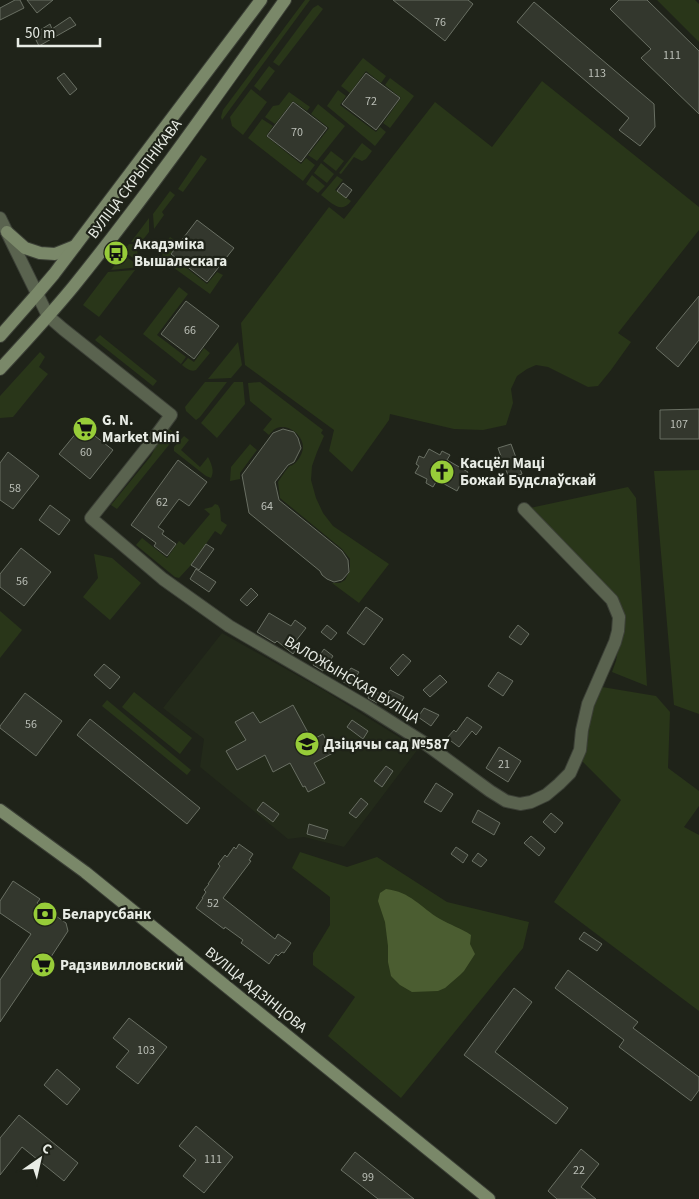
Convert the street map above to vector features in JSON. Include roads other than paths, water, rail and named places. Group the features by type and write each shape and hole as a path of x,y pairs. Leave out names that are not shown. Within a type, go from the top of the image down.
{"main road":[{"name":"ВУЛІЦА СКРЫПНІКАВА","path":"0,336 37,294 75,246 261,0"},
{"name":"ВУЛІЦА СКРЫПНІКАВА","path":"0,369 48,316 106,244 202,118 285,0"},
{"path":"7,232 25,248 40,254 55,254 75,246"},
{"name":"ВУЛІЦА АДЗІНЦОВА","path":"0,810 85,872 489,1199"}],"street":[{"path":"0,218 48,316"},
{"name":"ВАЛОЖЫНСКАЯ ВУЛІЦА","path":"48,316 170,415 149,445 91,518 163,579 229,626 366,706 423,742 506,801 520,804 531,802 546,794 570,773 580,750 588,704 615,642 619,617 612,600 524,509"}],"place":[{"name":"Акадэміка Вышалескага","path":"116,253"},
{"name":"G. N. Market Mini","path":"85,429"},
{"name":"Касцёл Маці Божай Будслаўскай","path":"442,472"},
{"name":"Дзіцячы сад №587","path":"307,744"},
{"name":"Беларусбанк","path":"45,914"},
{"name":"Радзивилловский","path":"43,965"}]}
